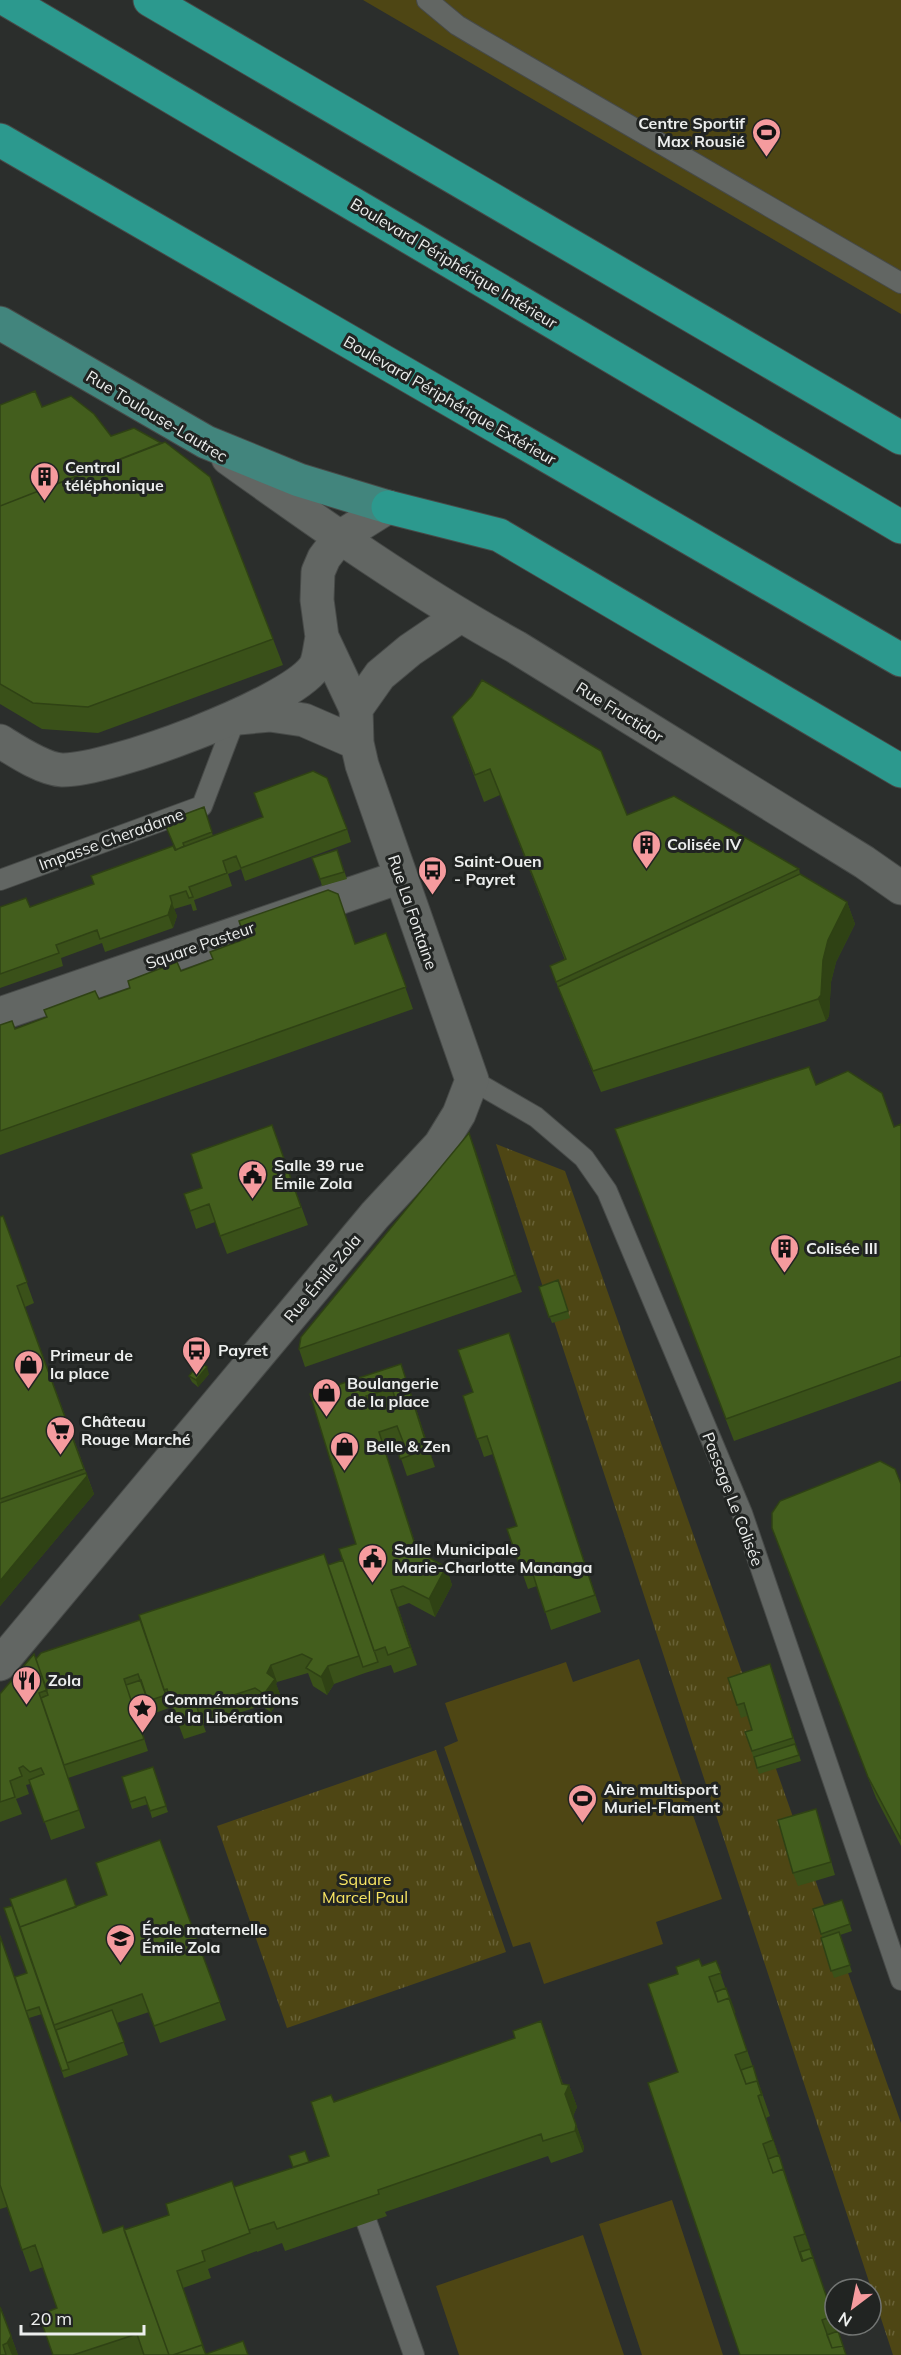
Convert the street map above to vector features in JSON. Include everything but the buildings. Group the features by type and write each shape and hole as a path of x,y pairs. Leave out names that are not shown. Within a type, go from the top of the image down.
{"highway":[{"name":"Boulevard Périphérique Intérieur","path":"7,0 901,527"},
{"path":"150,0 901,438"},
{"name":"Boulevard Périphérique Extérieur","path":"0,140 901,660"},
{"path":"388,507 499,534 901,771"}],"main road":[{"name":"Rue Toulouse-Lautrec","path":"0,322 206,442"},
{"path":"206,442 299,480 388,507"}],"street":[{"name":"Rue Toulouse-Lautrec","path":"206,442 340,537"},
{"name":"Rue La Fontaine","path":"388,507 340,537 324,558 318,572 317,600 322,638 356,708 357,743 369,788 472,1080"},
{"name":"Rue Fructidor","path":"340,537 460,616 516,647 864,862 901,888"},
{"path":"356,708 380,675 410,650 460,616"},
{"name":"Rue La Fontaine","path":"0,741 25,756 60,770 100,766 235,719 300,681 315,667 322,638"},
{"name":"Rue La Fontaine","path":"235,719 270,715 304,720 357,743"},
{"name":"Square Pasteur","path":"0,1014 400,877"},
{"name":"Rue Émile Zola","path":"0,1664 375,1215 440,1145 459,1114 472,1080"}],"lane":[{"path":"427,0 457,25 477,37 901,283"},
{"name":"Impasse Cheradame","path":"0,880 202,806 235,719"},
{"name":"Passage Le Colisée","path":"472,1080 536,1117 584,1158 607,1191 742,1513 901,1980"},
{"path":"367,2223 414,2355"}],"green space":[{"name":"Centre Sportif Max Rousié","path":"363,0 901,0 901,314"},
{"path":"496,1144 565,1171 901,2123 901,2355 893,2355 883,2324 883,2277 867,2277"},
{"name":"Aire multisport Muriel-Flament","path":"639,1659 722,1899 656,1922 663,1944 544,1984 530,1942 513,1947 444,1747 458,1741 445,1703 566,1662 573,1682"},
{"name":"Square Marcel Paul","path":"436,1750 506,1952 287,2028 217,1826"},
{"path":"672,2200 723,2355 642,2355 599,2224"},
{"path":"583,2235 624,2355 459,2355 436,2286"}],"place":[{"name":"Centre Sportif Max Rousié","path":"766,158"},
{"name":"Central téléphonique","path":"44,502"},
{"name":"Colisée IV","path":"646,870"},
{"name":"Saint-Ouen - Payret","path":"433,896"},
{"name":"Salle 39 rue Émile Zola","path":"253,1200"},
{"name":"Colisée III","path":"785,1274"},
{"name":"Payret","path":"197,1376"},
{"name":"Primeur de la place","path":"29,1390"},
{"name":"Boulangerie de la place","path":"326,1418"},
{"name":"Château Rouge Marché","path":"60,1456"},
{"name":"Belle & Zen","path":"345,1472"},
{"name":"Salle Municipale Marie-Charlotte Mananga","path":"373,1584"},
{"name":"Zola","path":"27,1706"},
{"name":"Commémorations de la Libération","path":"143,1734"},
{"name":"Aire multisport Muriel-Flament","path":"583,1824"},
{"name":"École maternelle Émile Zola","path":"121,1964"}]}
